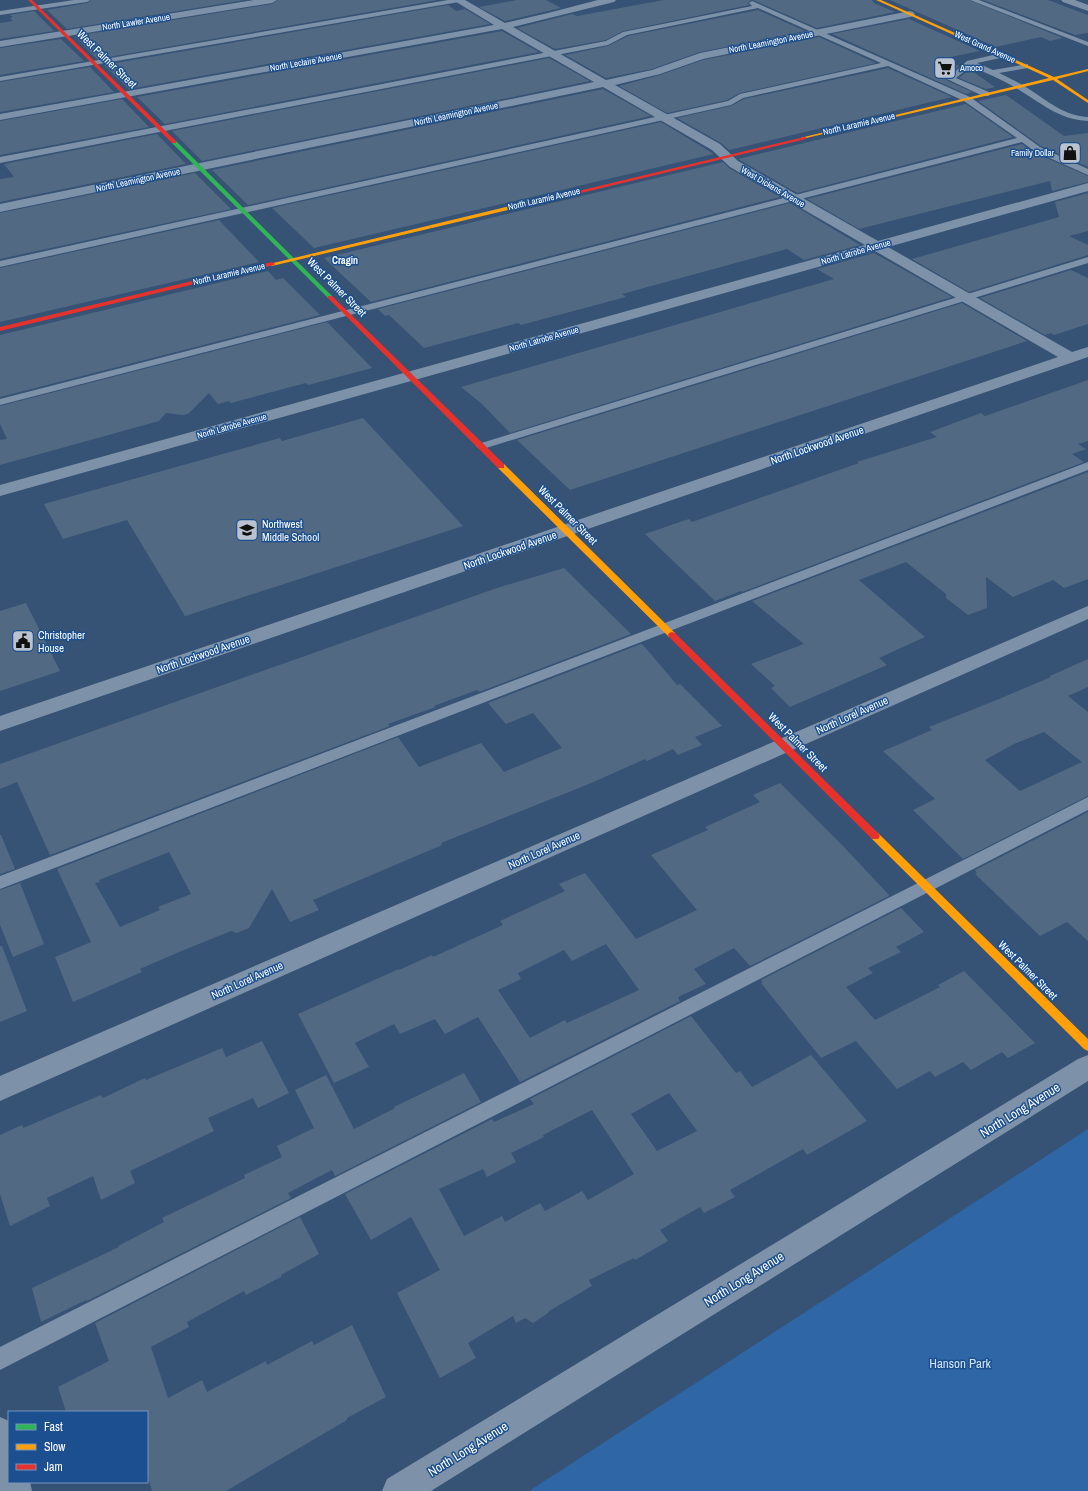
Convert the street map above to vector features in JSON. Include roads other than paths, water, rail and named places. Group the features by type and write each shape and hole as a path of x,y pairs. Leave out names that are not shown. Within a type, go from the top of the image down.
{"street":[{"name":"West Palmer Street","path":"30,0 1088,1046"},
{"name":"North Lawler Avenue","path":"0,44 272,0"},
{"name":"West Dickens Avenue","path":"458,0 716,147 734,164 966,298 1080,355"},
{"name":"North Leclaire Avenue","path":"0,118 503,26 550,16 580,6 611,0"},
{"name":"West Grand Avenue","path":"878,0 1053,78 1088,102"},
{"path":"1066,0 1088,8"},
{"name":"North Leamington Avenue","path":"0,208 605,84 656,72 700,56 910,14"},
{"name":"North Laramie Avenue","path":"0,329 1088,70"},
{"name":"North Latrobe Avenue","path":"0,491 1088,187"},
{"name":"North Lockwood Avenue","path":"0,724 1080,355"},
{"name":"North Lorel Avenue","path":"0,1089 1088,612"},
{"name":"North Long Avenue","path":"399,1491 1088,1068"},
{"path":"0,1434 8,1463"}],"lane":[{"path":"0,13 87,0"},
{"path":"0,78 458,0"},
{"path":"746,0 967,99 1037,149 1088,172"},
{"path":"973,0 1088,44"},
{"path":"0,160 608,43 626,33 633,31 760,6"},
{"path":"986,94 969,83 951,79 970,63 1002,55"},
{"path":"970,63 993,76 1020,86 1068,117 1079,120 1088,119"},
{"path":"0,264 665,118 731,103 740,96 889,64"},
{"path":"993,76 1025,66"},
{"path":"0,402 1024,139"},
{"path":"482,446 1088,260"},
{"path":"0,883 1088,466"},
{"path":"0,1359 1088,803"}],"place":[{"name":"Amoco","path":"945,68"},
{"name":"Family Dollar","path":"1070,153"},
{"name":"Northwest Middle School","path":"247,530"},
{"name":"Christopher House","path":"23,641"}],"district":[{"name":"Cragin","path":"345,260"}],"park label":[{"name":"Hanson Park","path":"960,1363"}]}
